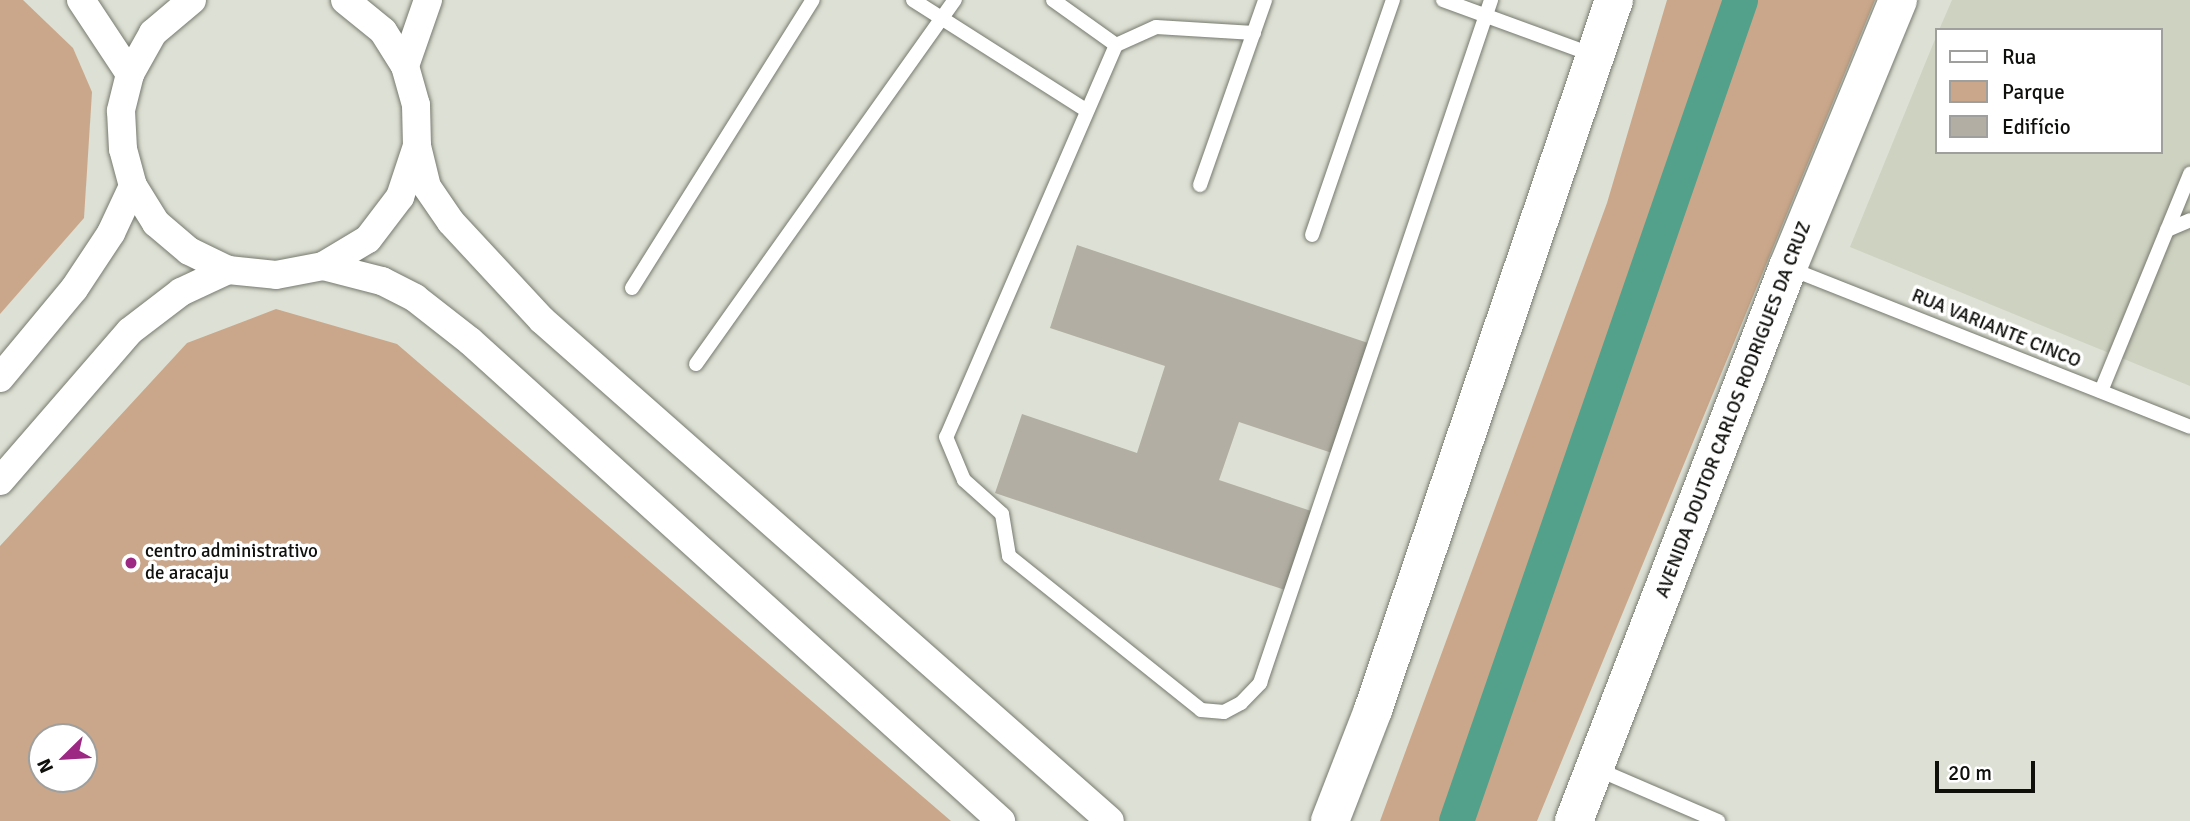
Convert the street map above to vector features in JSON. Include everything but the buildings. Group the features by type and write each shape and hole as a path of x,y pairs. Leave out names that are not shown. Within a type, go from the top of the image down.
{"main road":[{"name":"AVENIDA DOUTOR CARLOS RODRIGUES DA CRUZ","path":"1574,821 1597,769 1788,268 1898,0"},
{"path":"1330,821 1373,710 1595,56 1606,2"}],"street":[{"path":"82,0 130,74"},
{"path":"192,0 153,33 130,74 121,111 123,149 134,186 156,223 189,251 228,270 276,275 323,266 368,239 400,197 417,146"},
{"path":"345,0 383,31 404,66 416,105 417,146 427,187 451,222 542,320 1110,821"},
{"path":"404,66 428,0"},
{"path":"0,378 74,289 111,233 134,186"},
{"path":"323,266 393,286 470,341 1001,821"},
{"path":"0,481 138,324 181,292 228,270"}],"lane":[{"path":"632,288 813,0"},
{"path":"914,0 1087,111"},
{"path":"696,364 955,0"},
{"path":"1053,0 1116,45"},
{"path":"1200,185 1265,0"},
{"path":"1312,235 1393,0"},
{"path":"1443,0 1595,56"},
{"path":"1254,33 1156,27 1116,45 946,437 964,480 1002,514 1009,556 1201,710 1224,712 1241,704 1259,683 1491,0"},
{"path":"2101,391 2190,174"},
{"path":"2167,230 2190,220"},
{"name":"RUA VARIANTE CINCO","path":"1788,268 2190,427"},
{"path":"1597,769 1718,821"}],"shaded area":[{"path":"1952,0 2190,0 2190,386 1850,247 1934,42 1934,154 2162,154 2162,28 1940,28"}],"green space":[{"path":"0,0 23,0 73,48 92,92 84,218 0,314"},
{"path":"1667,0 1875,0 1537,821 1380,821 1607,203"},
{"path":"276,309 397,344 951,821 0,821 0,546 187,343"}],"waterway":[{"path":"1456,821 1740,0"}],"place":[{"name":"centro administrativo de aracaju","path":"131,563"}]}
